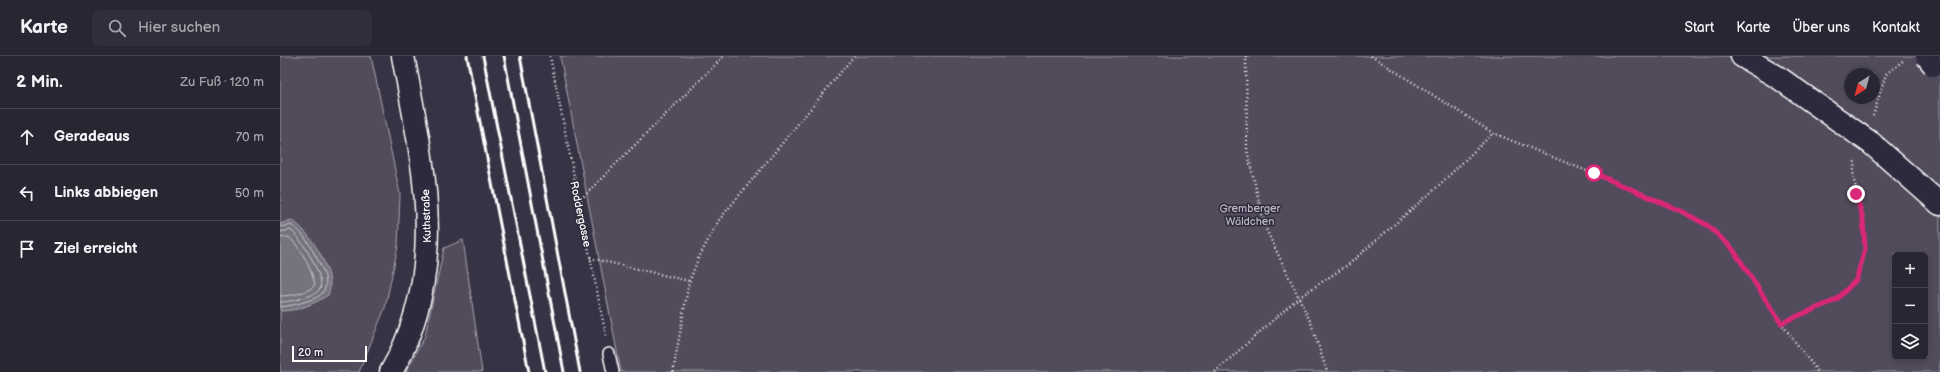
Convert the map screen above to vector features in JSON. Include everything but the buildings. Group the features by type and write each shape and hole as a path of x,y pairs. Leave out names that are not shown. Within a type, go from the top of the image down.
{"main road":[{"name":"Kuthstraße","path":"391,372 414,320 424,280 427,247 427,205 424,168 403,56"},
{"path":"1742,56 1867,132 1940,204"}],"lane":[{"path":"609,354 613,372"}],"path":[{"name":"Roddergasse","path":"550,56 609,354"},
{"path":"578,203 724,56"},
{"path":"673,372 689,282 698,259 719,220 854,56"},
{"path":"1246,56 1247,150 1265,227 1311,323 1327,372"},
{"path":"1371,56 1493,132 1651,197 1707,225 1732,248 1781,323 1818,372"},
{"path":"1867,132 1886,74 1902,60 1927,64"},
{"path":"1215,372 1298,298 1349,264 1434,190 1493,132"},
{"path":"1781,323 1836,300 1856,280 1865,249 1863,220 1853,176 1855,159"},
{"path":"590,258 689,282"}],"green space":[{"path":"280,56 371,56 400,194 398,246 385,308 359,372 280,372"},
{"name":"Gremberger Wäldchen","path":"560,56 1940,56 1940,372 621,372"},
{"path":"463,240 482,372 406,372 425,336 444,248"}],"water":[{"path":"291,220 304,231 323,259 327,269 330,287 328,295 317,301 300,308 281,311 280,224"}],"railway":[{"path":"467,56 529,372"},
{"path":"483,56 545,372"},
{"path":"504,56 564,372"},
{"path":"520,56 580,372"}],"route":[{"path":"1594,173 1651,197 1707,225 1732,248 1781,323 1836,300 1856,280 1865,249 1863,220 1856,194"}]}
